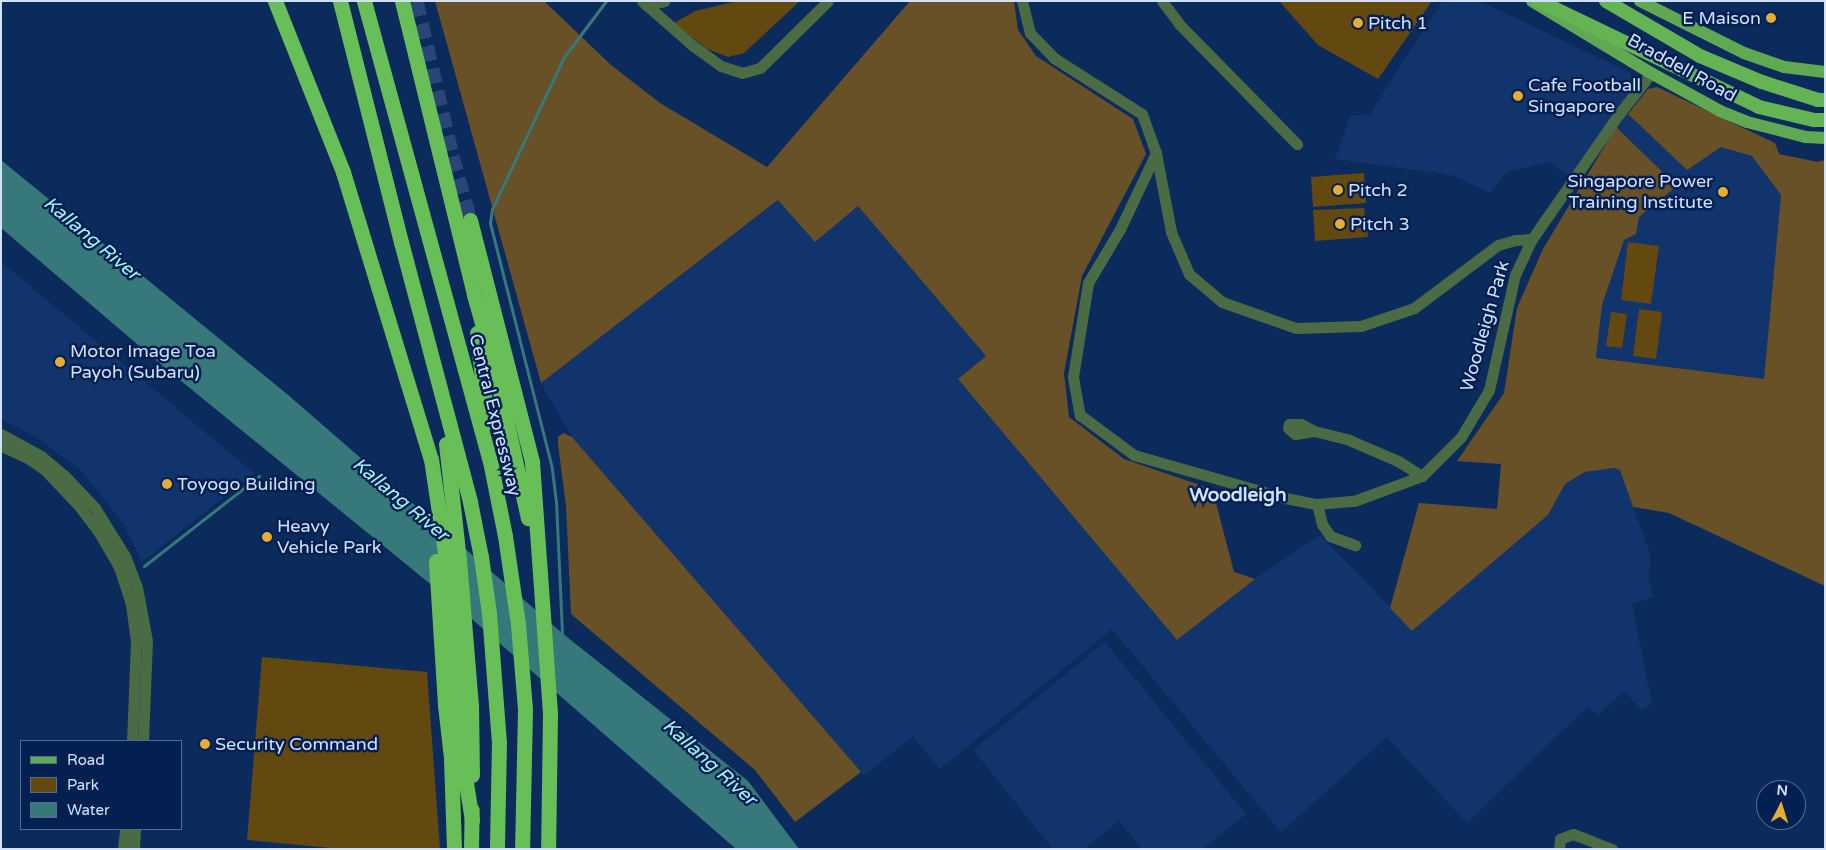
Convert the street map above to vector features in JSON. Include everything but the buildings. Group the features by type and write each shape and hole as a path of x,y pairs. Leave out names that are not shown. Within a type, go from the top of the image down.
{"highway":[{"path":"275,1 343,172 371,258 419,427 432,491 436,559 472,820 472,843"},
{"path":"340,1 470,502 489,613 496,700 500,767 497,849"},
{"name":"Central Expressway","path":"364,1 491,466 505,536 518,624 525,710 522,849"},
{"path":"402,1 474,296 494,365 523,490 538,571"},
{"path":"1539,1 1759,107 1814,120 1825,120"},
{"path":"1606,1 1700,56 1762,82 1818,100 1825,100"},
{"path":"470,220 532,462 538,571 550,714 548,849"},
{"path":"474,296 491,466"},
{"path":"439,386 455,512 457,705 451,758 454,849"}],"main road":[{"name":"Braddell Road","path":"1532,1 1651,73 1720,111 1748,122 1806,137 1825,138"},
{"path":"1640,1 1744,53 1784,67 1825,72"}],"street":[{"path":"644,3 665,1"},
{"path":"644,3 692,45 721,66 742,73 760,68 828,1"},
{"name":"Woodleigh Park","path":"1022,1 1030,33 1054,58 1142,114 1156,153 1171,232 1189,274 1222,302 1296,328 1361,326 1414,308 1498,244 1532,239"},
{"path":"1162,1 1180,25 1298,144"},
{"name":"Woodleigh Park","path":"1156,153 1120,229 1088,283 1073,377 1080,415 1134,455 1232,484 1317,504 1354,501 1422,476 1461,438 1489,390 1515,275 1532,239 1608,130 1651,73"},
{"path":"1314,431 1349,440 1398,461 1422,476"},
{"path":"1,434 41,456 65,476 94,508 125,556 137,587 147,642 143,740"},
{"path":"1,446 26,457 45,470 84,512 98,531 119,567 132,605 136,642 132,740"},
{"path":"1317,504 1322,524 1330,536 1355,546"},
{"path":"123,849 124,830"},
{"path":"134,849 135,830"},
{"path":"1559,849 1560,839 1573,834 1612,849"}],"shaded area":[{"path":"435,1 544,1 611,65 660,103 767,167 910,1 1014,1 1018,30 1036,56 1133,119 1146,154 1082,276 1064,373 1069,417 1124,459 1223,493 1216,503 1234,572 1255,579 1177,640 958,379 986,356 858,206 815,242 778,200 541,383"},
{"path":"1442,1 1480,1 1630,73 1636,88 1569,176 1548,162 1507,172 1490,193 1452,175 1335,159 1350,116 1371,114"},
{"path":"1657,87 1775,143 1779,154 1818,162 1825,160 1825,586 1669,513 1633,507 1620,470 1614,468 1585,472 1565,484 1548,515 1412,631 1390,608 1419,503 1497,509 1501,464 1457,461 1504,393 1517,308 1543,249 1616,127 1677,186 1639,217 1636,234 1624,240 1602,305 1596,358 1764,379 1781,195 1752,156 1721,147 1687,170 1628,114 1648,89"},
{"path":"1628,114 1687,170 1721,147 1752,156 1781,195 1764,379 1596,358 1602,305 1624,240 1636,234 1639,217 1677,186 1616,127"},
{"path":"779,200 858,206 986,356 958,379 1177,640 1255,579 1320,535 1412,630 1548,515 1565,484 1585,472 1614,468 1620,470 1648,548 1651,562 1648,576 1653,597 1632,604 1652,704 1641,709 1624,691 1598,715 1588,706 1467,823 1387,737 1281,832 1112,629 940,769 913,736 864,776 572,437 541,383"},
{"path":"1,262 254,473 142,562 125,527 108,503 79,469 36,437 1,419"},
{"path":"563,433 572,437 861,772 795,822 755,770 571,614 566,506 558,444 558,437"},
{"path":"1105,642 1246,814 1203,849 1142,849 1119,821 1084,849 1053,849 973,750"}],"green space":[{"path":"738,1 800,1 744,53 728,57 707,49 674,23 695,11"},
{"name":"Pitch 1","path":"1279,1 1432,1 1378,79 1318,45"},
{"name":"Pitch 2","path":"1364,173 1366,203 1313,207 1311,177"},
{"name":"Pitch 3","path":"1364,208 1368,237 1315,241 1313,210"},
{"path":"1628,242 1659,246 1651,304 1621,300"},
{"path":"1639,309 1662,312 1656,359 1633,356"},
{"path":"1611,312 1627,314 1622,348 1606,346"},
{"path":"262,657 427,672 440,849 341,849 247,840"}],"water":[{"name":"Kallang River","path":"1,160 287,394 562,633 748,781 799,849 736,849 450,600 164,367 1,228"}],"waterway":[{"path":"562,633 556,502 552,468 490,223 492,209 564,57 606,1"},
{"path":"144,566 259,476"}],"tunnel":[{"path":"416,1 452,156 470,220"}],"place":[{"name":"E Maison","path":"1771,18"},
{"name":"Pitch 1","path":"1358,23"},
{"name":"Cafe Football Singapore","path":"1518,96"},
{"name":"Pitch 2","path":"1338,190"},
{"name":"Singapore Power Training Institute","path":"1723,192"},
{"name":"Pitch 3","path":"1340,224"},
{"name":"Motor Image Toa Payoh (Subaru)","path":"60,362"},
{"name":"Toyogo Building","path":"167,484"},
{"name":"Heavy Vehicle Park","path":"267,537"},
{"name":"Security Command","path":"205,744"}],"district":[{"name":"Woodleigh","path":"1238,496"}]}
